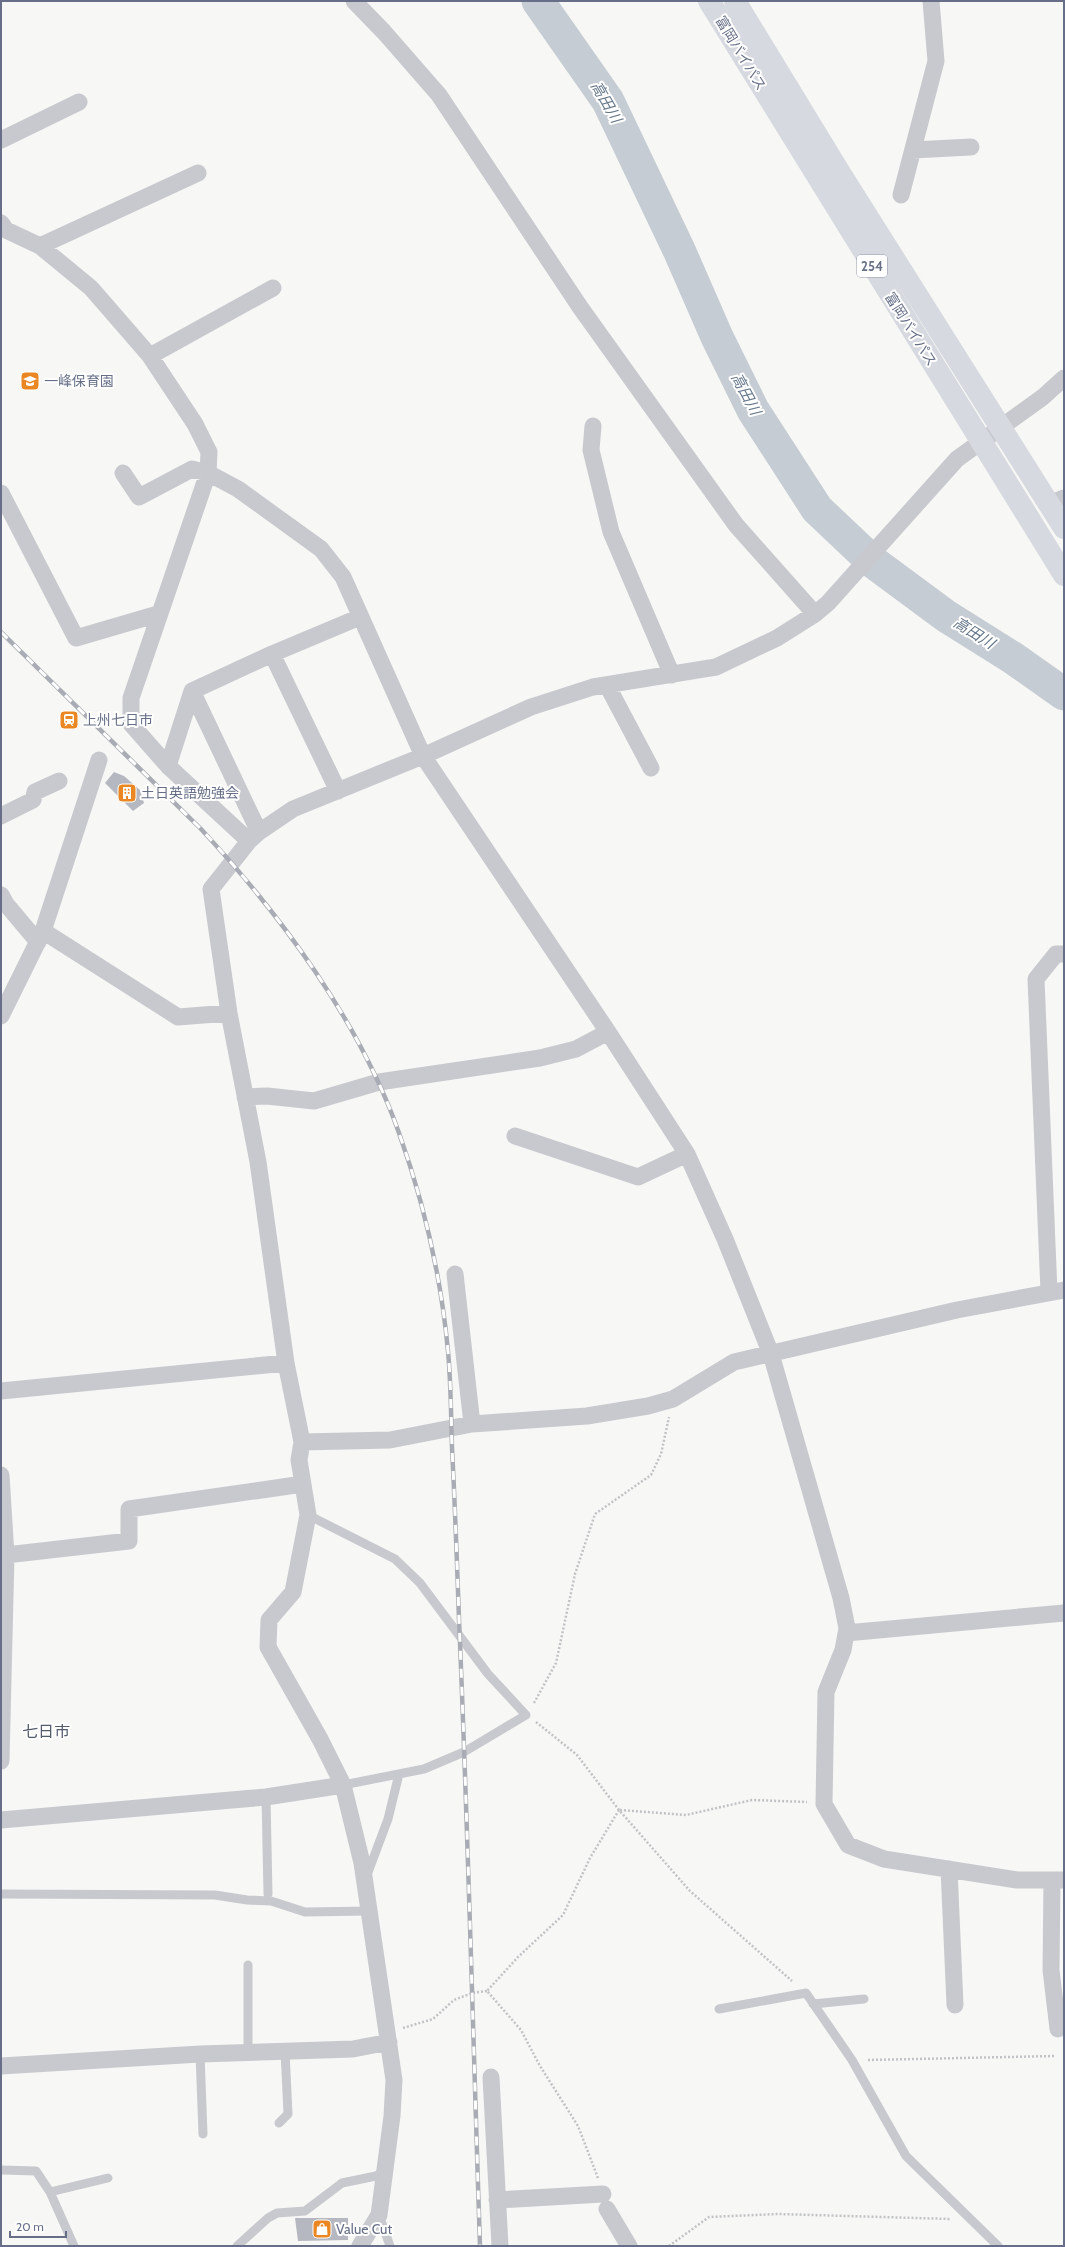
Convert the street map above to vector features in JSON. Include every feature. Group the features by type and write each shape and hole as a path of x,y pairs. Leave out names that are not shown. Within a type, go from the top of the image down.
{"highway":[{"name":"富岡バイパス","path":"709,1 1064,575"},
{"name":"富岡バイパス","path":"735,1 840,173 1001,427 1058,512"}],"street":[{"path":"354,1 384,32 439,95 580,307 736,525 816,614"},
{"path":"901,195 936,61 931,1"},
{"path":"1,140 79,102"},
{"path":"913,150 971,147"},
{"path":"40,246 198,173"},
{"path":"3,229 40,246 91,288 150,356 195,424 209,452 208,473 158,614 131,698 131,724 168,766 254,836"},
{"path":"150,356 274,288"},
{"path":"360,2246 379,2215 392,2116 394,2080 365,1881 343,1785 320,1739 268,1647 269,1620 293,1592 308,1515 299,1460 302,1442 286,1363 258,1162 229,1013 212,888 254,836 293,809 423,756 531,707 593,687 716,666 777,638 816,614 828,603 957,459 982,443 1001,427 1043,397 1064,378"},
{"path":"593,426 591,450 611,532 672,674"},
{"path":"123,472 139,497 192,468 208,473 238,489 321,549 342,577 423,756 608,1032 687,1154 725,1239 771,1354 841,1598 846,1633 843,1650 826,1692 824,1804 848,1845 884,1859 1016,1880 1058,1880 1051,1970 1058,2029"},
{"path":"1,493 76,638 158,614"},
{"path":"168,766 192,692 272,654 360,617"},
{"path":"272,654 338,791"},
{"path":"607,685 652,768"},
{"path":"192,692 254,836"},
{"path":"1,1016 40,937 99,760"},
{"path":"1,816 33,800 34,792 60,781"},
{"path":"1,895 6,904 40,937 178,1017 229,1013"},
{"path":"302,1442 390,1440 472,1424 587,1416 648,1406 673,1399 734,1362 957,1310 1057,1291 1036,979 1056,954 1064,954"},
{"path":"245,1097 267,1096 314,1101 379,1082 540,1058 576,1049 608,1032"},
{"path":"515,1136 638,1177 687,1154"},
{"path":"455,1274 472,1424"},
{"path":"1,1391 286,1363"},
{"path":"1,1475 4,1558 1,1761"},
{"path":"4,1558 130,1541 130,1508 303,1484"},
{"path":"846,1633 1064,1613"},
{"path":"1,1820 266,1797 343,1785"},
{"path":"949,1869 955,2005"},
{"path":"1,2066 200,2054 353,2049 388,2035"},
{"path":"490,2077 500,2246"},
{"path":"497,2200 605,2202 628,2246"}],"lane":[{"path":"308,1515 395,1559 420,1583 488,1674 526,1714 464,1752 424,1769 343,1785"},
{"path":"365,1881 388,1819 399,1774"},
{"path":"266,1797 268,1894"},
{"path":"1,1894 215,1894 247,1900 271,1900 305,1912 370,1910"},
{"path":"248,1966 248,2052"},
{"path":"719,2009 806,1993 852,2060 906,2156 998,2246"},
{"path":"813,2004 864,1999"},
{"path":"279,2122 288,2114 286,2051"},
{"path":"200,2054 202,2134"},
{"path":"1,2170 36,2171 50,2192 74,2246"},
{"path":"237,2246 268,2218 276,2213 305,2211 342,2183 376,2176 385,2171"},
{"path":"50,2192 108,2178"},
{"path":"379,2215 390,2246"}],"path":[{"path":"673,1399 661,1454 651,1475 595,1514 575,1574 556,1663 539,1696 526,1714 578,1755 619,1810 690,1891 806,1993"},
{"path":"619,1810 686,1815 752,1800 779,1800 824,1804"},
{"path":"388,2035 400,2029 433,2019 454,2000 472,1993 487,1991 518,1958 563,1915 590,1858 619,1810"},
{"path":"487,1991 521,2030 540,2066 578,2126 595,2166 605,2202"},
{"path":"852,2060 1055,2056"},
{"path":"669,2246 709,2217 778,2214 972,2219"}],"building":[{"name":"土日英語勉強会","path":"114,772 124,776 140,790 144,803 133,811 105,783"},
{"name":"Value Cut","path":"295,2218 348,2218 348,2240 298,2241"}],"waterway":[{"name":"高田川","path":"538,1 608,101 679,250 717,337 753,410 817,509 873,562 946,616 1013,658 1064,694"}],"railway":[{"path":"1,632 201,829 231,862 288,933 340,1010 363,1051 383,1092 408,1159 424,1213 436,1268 445,1323 450,1375 480,2246"}],"place":[{"name":"一峰保育園","path":"30,381"},
{"name":"上州七日市","path":"69,720"},
{"name":"土日英語勉強会","path":"127,793"},
{"name":"Value Cut","path":"322,2229"}],"district":[{"name":"七日市","path":"46,1731"}]}
